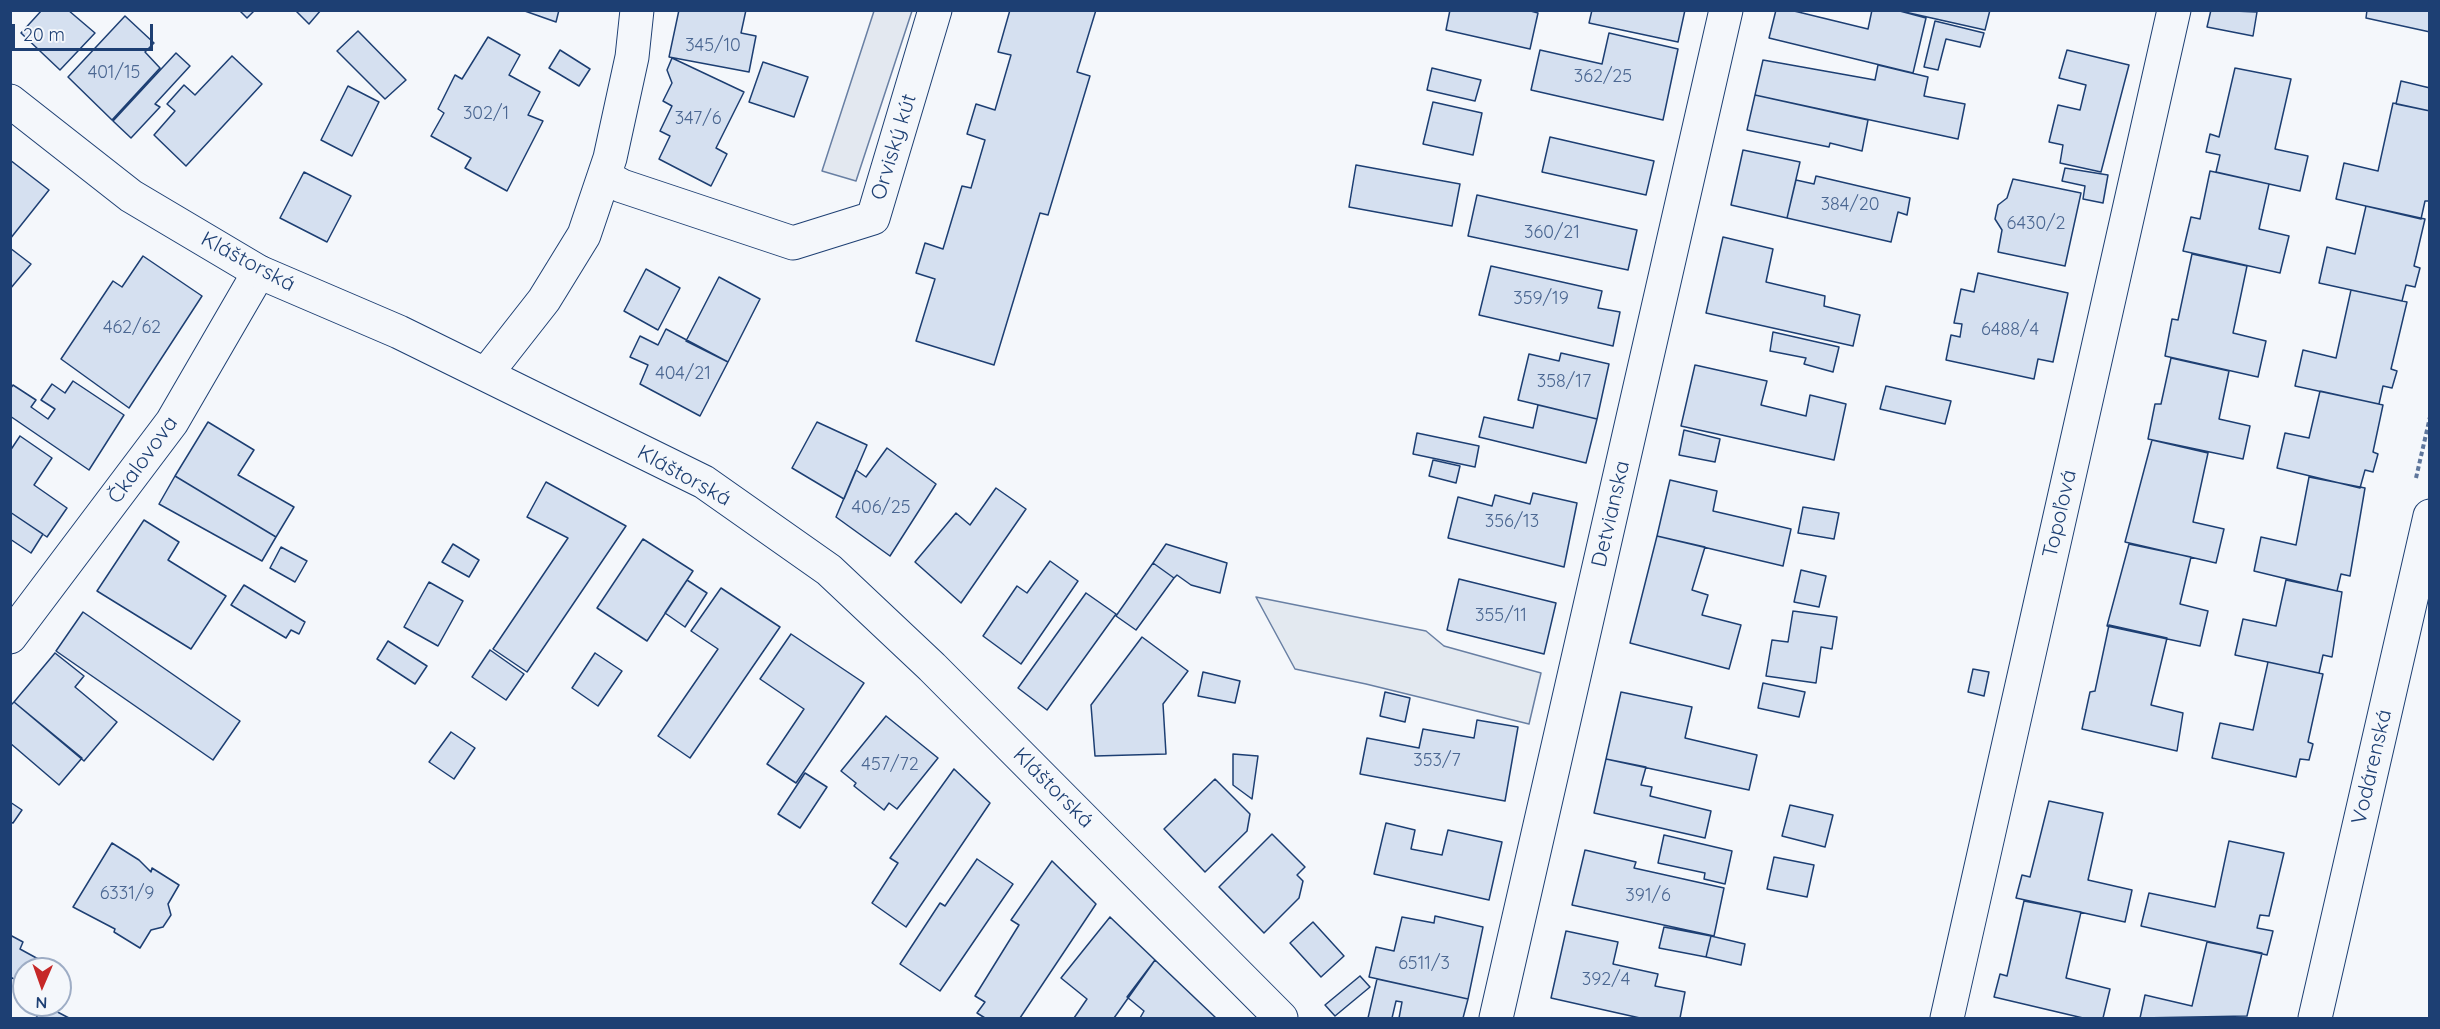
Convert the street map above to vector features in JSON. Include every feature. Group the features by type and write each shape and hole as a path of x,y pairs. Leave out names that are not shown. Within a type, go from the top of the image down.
{"street":[{"path":"486,374 544,300 584,235 604,176 632,57 637,10"},
{"name":"Orviský kút","path":"604,176 622,186 793,243 873,218 935,10"},
{"name":"Detvianska","path":"1496,1018 1726,10"},
{"name":"Topoľová","path":"1947,1018 2174,10"},
{"name":"Kláštorská","path":"10,101 132,196 259,272 399,332 704,482 829,570 932,667 1281,1018"},
{"name":"Čkalovova","path":"10,637 172,422 259,272"},
{"name":"Vodárenská","path":"2315,1018 2430,516"}],"shaded area":[{"path":"874,11 912,11 856,181 822,171"},
{"path":"1256,597 1426,631 1444,646 1541,673 1529,724 1295,669"}],"building":[{"path":"42,10 68,10 95,33 60,70 21,33"},
{"path":"239,10 255,10 247,18"},
{"path":"295,10 321,10 309,24"},
{"path":"522,10 559,10 556,22"},
{"path":"679,10 746,10 741,33 756,36 749,72 669,57"},
{"path":"1010,10 1096,10 1077,72 1090,76 1048,215 1040,213 994,365 916,341 935,279 916,273 925,243 943,249 962,186 971,188 985,140 967,134 976,104 995,110 1011,55 998,52"},
{"path":"1450,10 1527,10 1538,13 1530,49 1446,30"},
{"path":"1592,10 1685,10 1678,42 1589,23"},
{"path":"1776,10 1790,10 1868,29 1872,10 1896,10 1926,18 1913,73 1769,38"},
{"path":"1896,10 1990,10 1985,30"},
{"path":"2211,10 2257,12 2253,36 2207,27"},
{"path":"2367,10 2430,10 2430,32 2366,18"},
{"path":"125,16 154,43 145,52 160,68 112,120 68,77"},
{"path":"1935,21 1984,33 1980,47 1946,39 1938,70 1924,67"},
{"path":"358,31 406,80 385,99 337,51"},
{"path":"1609,33 1678,49 1663,120 1531,90 1540,50 1602,64"},
{"path":"488,37 520,55 509,75 540,92 528,115 543,121 507,191 465,168 471,158 431,136 444,113 438,109 455,75 462,79"},
{"path":"560,50 590,69 579,86 549,68"},
{"path":"2067,50 2129,65 2101,172 2060,163 2063,145 2049,142 2058,105 2080,110 2086,85 2059,78"},
{"path":"176,53 190,66 155,104 160,107 131,138 113,121"},
{"path":"232,56 262,84 186,166 154,135 175,111 167,104 184,85 195,95"},
{"path":"672,58 744,92 716,148 727,154 711,186 659,159 670,136 660,131 672,106 663,101 672,83 667,70"},
{"path":"1763,60 1875,80 1878,65 1928,77 1924,96 1965,104 1958,139 1755,95"},
{"path":"763,62 808,77 794,117 749,102"},
{"path":"1432,68 1481,80 1475,101 1427,90"},
{"path":"2235,68 2291,79 2275,149 2308,156 2300,191 2216,172 2220,155 2206,152 2210,134 2219,137"},
{"path":"2401,81 2430,88 2430,111 2396,104"},
{"path":"348,86 379,102 352,156 321,140"},
{"path":"1755,95 1868,120 1862,151 1830,143 1829,147 1747,130"},
{"path":"1433,102 1482,113 1473,155 1423,144"},
{"path":"2393,103 2430,111 2430,201 2425,201 2421,219 2336,199 2344,163 2378,171"},
{"path":"1550,137 1654,161 1646,195 1542,172"},
{"path":"1743,150 1800,162 1787,218 1731,205"},
{"path":"10,160 49,190 10,239"},
{"path":"1356,165 1460,184 1452,226 1349,207"},
{"path":"2065,168 2108,175 2103,203 2083,199 2085,186 2062,181"},
{"path":"2210,171 2269,184 2259,229 2289,236 2280,273 2183,251 2191,217 2200,219"},
{"path":"304,172 351,196 327,242 280,218"},
{"path":"1816,176 1910,198 1907,215 1898,212 1891,242 1787,218 1796,180 1814,184"},
{"path":"2013,179 2081,193 2065,266 1998,252 2002,230 1995,219 1998,205 2007,198"},
{"path":"1477,195 1637,230 1628,270 1468,236"},
{"path":"2366,206 2425,219 2414,266 2420,268 2415,287 2406,285 2402,301 2319,283 2327,247 2355,254"},
{"path":"1723,237 1773,249 1766,282 1825,296 1824,306 1860,315 1853,346 1706,313"},
{"path":"10,248 31,264 10,289"},
{"path":"2192,254 2247,266 2233,333 2266,341 2258,377 2165,356 2172,319 2178,320"},
{"path":"143,256 202,296 129,408 61,359 113,281 122,287"},
{"path":"1491,266 1602,291 1598,308 1620,312 1613,346 1479,315"},
{"path":"646,269 680,288 658,330 624,311"},
{"path":"1978,273 2068,293 2053,362 2038,359 2034,379 1946,360 1951,335 1960,337 1962,324 1954,323 1961,289 1974,292"},
{"path":"719,277 760,299 728,362 686,341"},
{"path":"2351,290 2407,302 2391,369 2397,371 2392,388 2383,386 2379,404 2295,386 2303,350 2336,358"},
{"path":"666,329 728,362 700,416 640,384 648,365 630,357 640,336 658,345"},
{"path":"1773,332 1839,347 1833,372 1804,364 1806,358 1770,351"},
{"path":"1561,353 1609,364 1597,419 1518,400 1529,354 1559,361"},
{"path":"2171,358 2229,371 2219,419 2250,426 2243,459 2148,439 2155,404 2161,404"},
{"path":"1695,365 1767,381 1761,405 1806,416 1810,395 1846,404 1834,460 1681,426"},
{"path":"73,381 124,415 89,470 10,416 10,389 13,385 36,400 31,407 48,419 55,409 41,400 52,384 65,393"},
{"path":"1886,386 1951,401 1945,424 1880,409"},
{"path":"2320,391 2383,405 2373,452 2378,454 2373,472 2365,470 2360,488 2277,468 2285,433 2309,438"},
{"path":"1538,405 1597,419 1586,463 1479,437 1484,417 1533,428"},
{"path":"208,422 254,450 238,475 294,507 276,537 175,476"},
{"path":"817,422 867,445 844,499 792,468"},
{"path":"1684,430 1720,439 1715,462 1679,455"},
{"path":"1417,433 1479,446 1475,467 1413,454"},
{"path":"20,436 52,458 34,485 67,508 47,537 10,512 10,451"},
{"path":"2152,440 2208,453 2193,522 2224,529 2216,563 2125,542"},
{"path":"887,448 936,484 890,556 836,517 856,470 866,477"},
{"path":"1433,460 1460,466 1456,483 1429,476"},
{"path":"175,476 276,537 262,561 159,504"},
{"path":"2309,477 2365,488 2350,576 2341,574 2337,591 2254,571 2261,537 2296,545"},
{"path":"1670,480 1717,491 1713,511 1791,529 1783,566 1657,536"},
{"path":"546,482 626,526 527,672 493,649 568,538 527,517"},
{"path":"996,488 1026,509 961,603 915,562 956,513 970,525"},
{"path":"1533,493 1577,503 1564,567 1448,538 1458,497 1492,506 1495,495 1530,504"},
{"path":"1803,507 1839,513 1834,539 1798,533"},
{"path":"10,512 43,534 31,553 10,539"},
{"path":"144,520 179,542 168,560 226,596 191,649 97,591"},
{"path":"1657,536 1705,547 1692,590 1708,595 1702,615 1741,625 1729,669 1630,643"},
{"path":"643,539 693,571 647,641 597,608"},
{"path":"453,544 479,560 469,577 442,562"},
{"path":"1166,544 1227,563 1220,593 1191,585 1177,575 1174,578 1153,563"},
{"path":"2129,544 2191,557 2180,604 2208,611 2200,646 2107,626"},
{"path":"281,547 307,561 295,582 270,568"},
{"path":"1050,561 1078,581 1021,664 983,636 1017,586 1027,593"},
{"path":"1153,563 1174,578 1136,630 1116,616"},
{"path":"1801,570 1826,576 1819,607 1794,602"},
{"path":"1459,579 1556,603 1544,654 1447,630"},
{"path":"687,580 707,593 685,627 665,613"},
{"path":"2286,580 2342,592 2332,657 2323,655 2319,673 2235,655 2243,619 2276,626"},
{"path":"429,582 463,601 438,646 404,627"},
{"path":"244,585 305,622 299,634 291,630 286,638 231,605"},
{"path":"721,588 780,627 690,758 658,736 718,649 691,631"},
{"path":"1086,593 1116,614 1047,710 1018,688"},
{"path":"1793,611 1837,617 1832,649 1821,647 1816,683 1766,676 1772,640 1788,642"},
{"path":"83,612 240,721 213,760 56,651"},
{"path":"2109,625 2167,638 2151,705 2183,713 2177,751 2082,729 2090,692 2095,691"},
{"path":"791,634 864,683 796,783 767,764 804,709 760,679"},
{"path":"1142,637 1188,671 1163,704 1166,754 1095,756 1091,705"},
{"path":"388,641 427,666 415,684 377,659"},
{"path":"490,650 524,674 506,700 472,677"},
{"path":"55,653 84,676 75,687 117,722 84,761 14,702"},
{"path":"595,653 622,671 598,706 572,688"},
{"path":"2268,662 2323,674 2308,742 2313,744 2309,760 2300,759 2296,777 2212,758 2220,723 2253,730"},
{"path":"1973,669 1989,672 1984,696 1968,692"},
{"path":"1203,672 1240,681 1235,703 1198,696"},
{"path":"1763,683 1805,692 1799,717 1758,708"},
{"path":"1385,692 1410,698 1405,722 1380,716"},
{"path":"1621,692 1692,707 1685,738 1757,755 1749,790 1606,759"},
{"path":"14,702 82,758 59,785 10,743 10,706"},
{"path":"886,716 938,758 897,809 889,803 884,810 854,786 856,783 841,771"},
{"path":"1477,720 1518,727 1505,801 1360,774 1367,738 1419,748 1423,729 1474,738"},
{"path":"451,732 475,748 454,779 429,762"},
{"path":"1233,754 1258,756 1252,799 1233,785"},
{"path":"1606,759 1646,767 1641,785 1652,787 1650,796 1711,811 1705,838 1594,813"},
{"path":"954,769 990,803 906,927 872,903 898,863 890,858"},
{"path":"805,773 827,787 800,828 778,814"},
{"path":"1215,779 1250,814 1247,831 1205,872 1164,829"},
{"path":"2049,801 2103,813 2088,880 2132,890 2125,922 2016,898 2022,875 2030,877"},
{"path":"10,802 22,810 13,823 10,822"},
{"path":"1790,805 1833,815 1825,847 1782,836"},
{"path":"1386,823 1415,830 1411,849 1442,855 1448,830 1502,842 1489,900 1374,874"},
{"path":"1272,834 1305,867 1297,875 1303,881 1299,898 1264,933 1219,887"},
{"path":"1664,835 1732,851 1725,884 1704,879 1705,873 1658,863"},
{"path":"2229,841 2284,853 2269,916 2260,915 2257,928 2273,931 2267,955 2141,926 2149,893 2215,907"},
{"path":"112,843 139,860 151,872 152,868 179,885 168,904 171,915 163,927 151,930 140,948 114,932 115,929 73,907"},
{"path":"1585,850 1636,862 1634,868 1724,888 1714,936 1572,905"},
{"path":"1774,857 1814,865 1807,897 1767,889"},
{"path":"977,859 1013,884 940,991 900,964 940,903 945,906"},
{"path":"1052,861 1096,904 1020,1018 985,1018 977,1013 985,1002 975,996 1019,925 1011,920"},
{"path":"2024,901 2081,912 2066,978 2110,989 2103,1018 2083,1018 1994,997 2000,974 2007,976"},
{"path":"1435,916 1483,927 1468,999 1369,977 1376,947 1394,951 1402,917 1434,923"},
{"path":"1110,917 1155,960 1114,1018 1074,1018 1087,999 1061,978"},
{"path":"1313,922 1344,956 1321,977 1290,943"},
{"path":"1664,927 1711,936 1706,957 1659,948"},
{"path":"1566,931 1618,942 1613,964 1658,974 1655,986 1685,992 1680,1018 1640,1018 1551,998"},
{"path":"10,935 23,942 20,949 35,957 12,957 12,978 10,977"},
{"path":"1711,936 1745,944 1741,965 1706,957"},
{"path":"2207,942 2262,953 2247,1016 2140,1018 2145,995 2192,1006"},
{"path":"1155,960 1216,1018 1140,1018 1144,1011 1127,997"},
{"path":"1360,976 1370,987 1335,1016 1325,1005"},
{"path":"1377,979 1468,999 1463,1018 1399,1018 1402,1002 1396,1001 1392,1018 1368,1018"},
{"path":"67,1017 69,1018 36,1018"}]}
